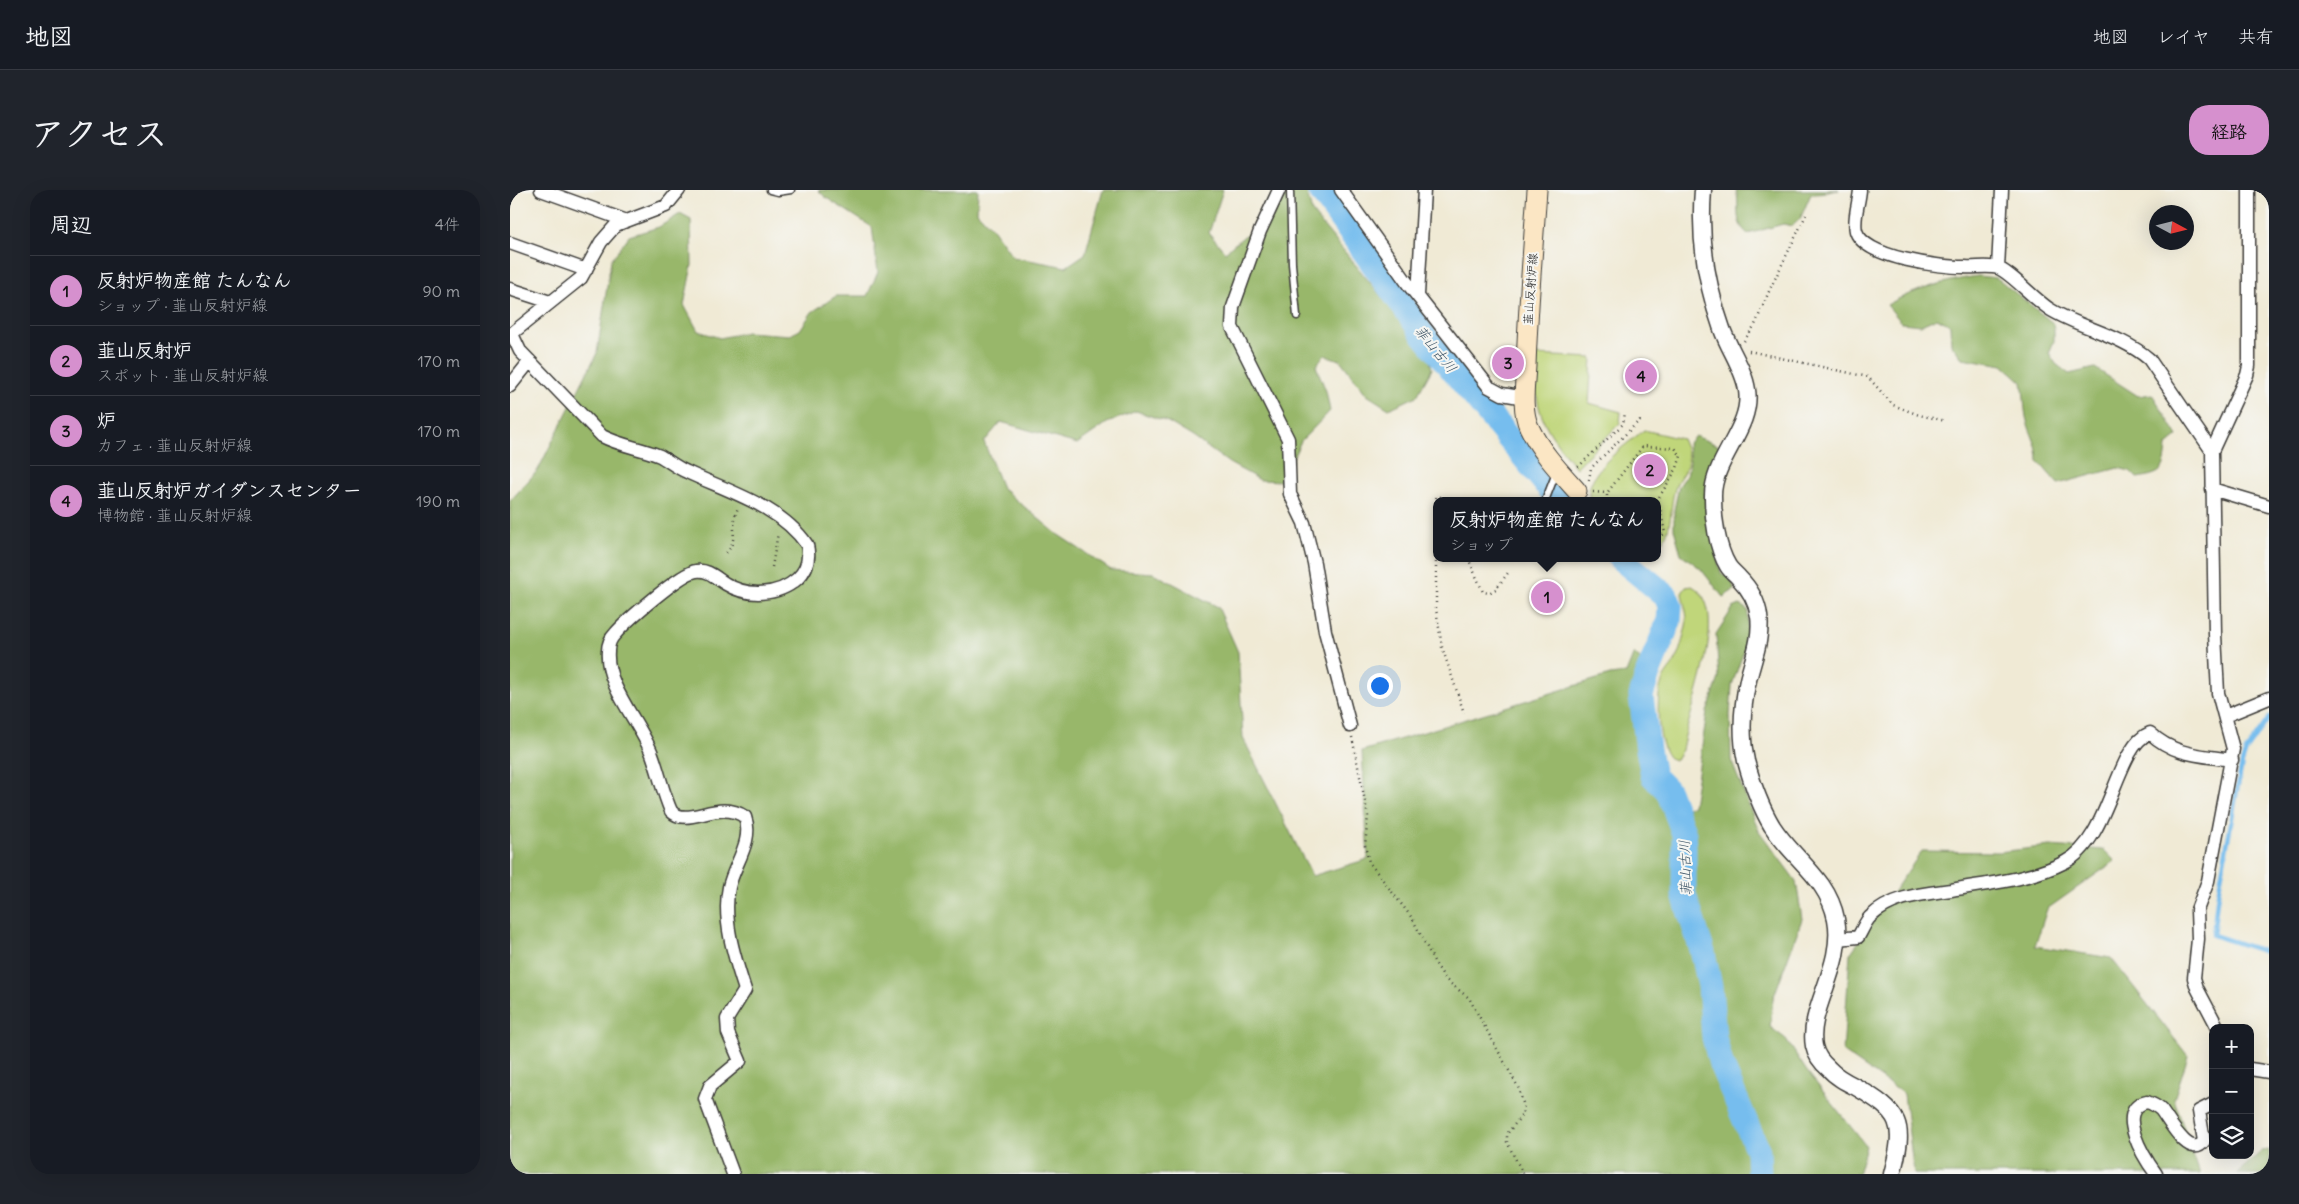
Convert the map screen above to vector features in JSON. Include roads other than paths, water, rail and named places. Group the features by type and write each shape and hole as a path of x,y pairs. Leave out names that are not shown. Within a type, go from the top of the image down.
{"main road":[{"name":"韮山反射炉線","path":"1537,190 1525,398 1529,426 1564,480"}],"street":[{"path":"541,190 624,220"},
{"path":"679,190 666,206 624,220 616,225 605,236 586,270 572,286 511,335 520,351 602,436 619,444 662,457 686,472 748,498 780,519 808,545 806,568 794,582 774,591 755,593 728,586 707,572 691,573 657,596 615,634 610,641 608,651 610,672 652,753 671,812 674,815 687,818 730,810 745,817 748,826 747,839 729,887 728,913 737,965 745,990 727,1019 728,1033 740,1061 710,1086 705,1099 733,1174"},
{"path":"1278,190 1260,231 1233,307 1232,327 1288,439 1290,494 1304,523 1325,631 1350,726"},
{"path":"1341,190 1367,229 1489,387 1502,394 1525,398"},
{"path":"1418,295 1424,190"},
{"path":"1703,190 1702,243 1707,276 1720,323 1734,349 1746,385 1746,408 1720,468 1712,495 1718,534 1728,567 1743,583 1753,598 1760,620 1757,649 1744,700 1742,720 1743,742 1760,802 1773,828 1809,867 1832,904 1838,939 1830,978 1818,1015 1814,1034 1814,1047 1819,1059 1831,1072 1877,1099 1892,1112 1898,1123 1900,1139 1892,1174"},
{"path":"1860,190 1855,226 1857,234 1870,246 1888,255 1919,262 1961,267 1998,268 2050,310 2136,347 2150,359 2212,451"},
{"path":"1998,268 2002,190"},
{"path":"2216,1024 2197,988 2194,978 2198,939 2197,910 2208,881 2233,748 2218,693 2215,634 2212,451 2247,375 2249,366 2249,190"},
{"path":"510,243 586,270"},
{"path":"510,289 550,302"},
{"path":"510,386 530,361"},
{"path":"2212,489 2269,506"},
{"path":"2225,716 2269,698"},
{"path":"1838,939 1858,936 1869,918 1888,904 1909,896 2011,880 2048,870 2077,856 2093,837 2127,759 2141,736 2150,733 2163,746 2175,751 2232,760"},
{"path":"2254,1070 2269,1072"},
{"path":"2156,1174 2132,1129 2134,1116 2139,1106 2147,1102 2160,1108 2183,1140 2197,1146 2204,1141 2200,1111 2209,1106"}],"lane":[{"path":"770,190 778,192 791,190"},
{"path":"1290,190 1292,264 1297,316"},
{"path":"1549,497 1564,480"}],"waterway":[{"name":"菲山古川","path":"1320,190 1424,335 1557,497"},
{"name":"菲山古川","path":"1625,562 1666,596 1670,606 1669,621 1641,696 1648,749 1653,776 1668,791 1684,834 1684,895 1703,953 1710,986 1714,1037 1721,1064 1758,1151 1759,1174"},
{"path":"2269,718 2246,751 2242,763 2217,900 2213,935 2269,953"}],"place":[{"name":"炉","path":"1508,363"},
{"name":"韮山反射炉ガイダンスセンター","path":"1641,376"},
{"name":"韮山反射炉","path":"1650,470"},
{"name":"反射炉物産館 たんなん","path":"1547,597"}]}
